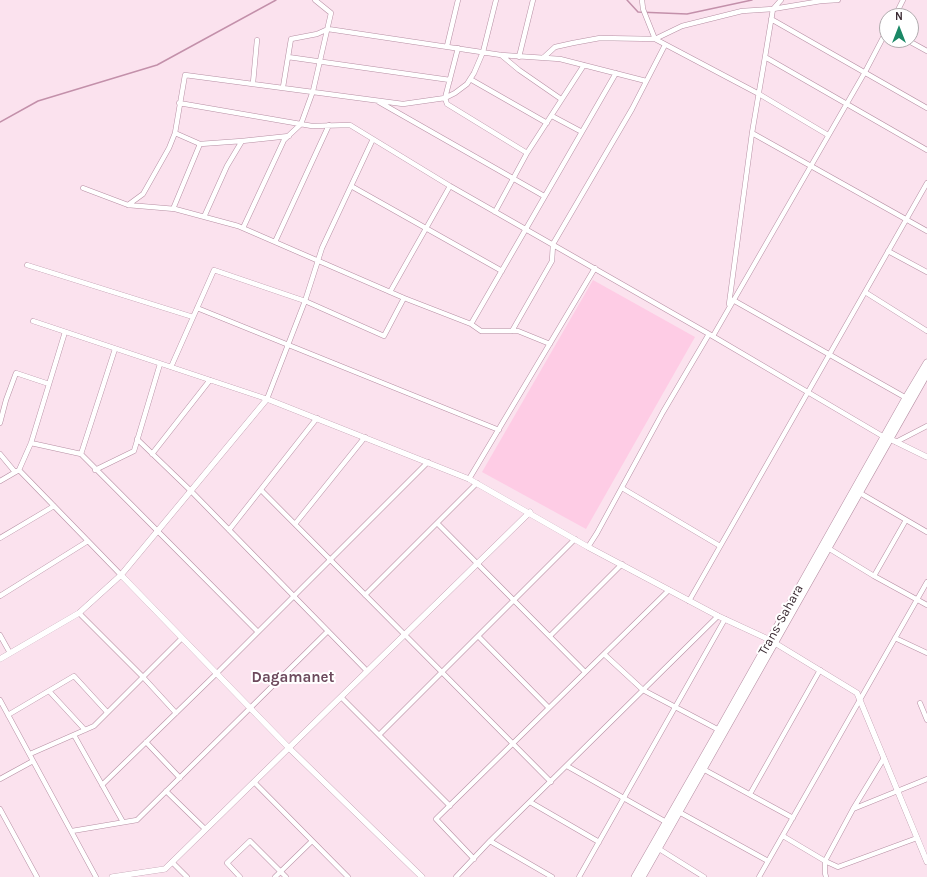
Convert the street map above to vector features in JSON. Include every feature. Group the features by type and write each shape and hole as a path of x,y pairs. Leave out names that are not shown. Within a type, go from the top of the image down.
{"main road":[{"name":"Trans-Sahara","path":"635,877 679,812 772,642 868,472 890,439 908,399 927,363"},
{"name":"Trans-Sahara","path":"908,399 927,373"},
{"name":"Trans-Sahara","path":"642,877 666,822 860,493 868,472"}],"street":[{"path":"243,228 284,140 301,124 313,92 331,13 315,0"},
{"path":"446,46 458,0"},
{"path":"128,205 143,194 169,148 175,133 185,75 403,104 445,98 467,84 474,73 484,52 496,0"},
{"path":"519,57 533,0"},
{"path":"642,0 643,9 656,39 759,94 828,135"},
{"path":"729,309 752,134 771,19 773,9 781,0"},
{"path":"543,58 555,47 600,38 656,39 682,26 742,11 773,9 821,1 838,0"},
{"path":"771,19 927,108"},
{"path":"282,87 291,39 317,34 328,30 501,55 560,59 646,81"},
{"path":"253,83 257,40"},
{"path":"512,331 552,261 553,244 632,109 665,45"},
{"path":"588,547 663,412 729,309 847,104 879,45"},
{"path":"458,48 445,98 447,104 528,153"},
{"path":"501,55 519,70 561,99"},
{"path":"288,57 450,80"},
{"path":"765,57 927,150"},
{"path":"495,212 528,153 584,65"},
{"path":"471,324 616,73"},
{"path":"470,79 547,123"},
{"path":"377,101 544,196"},
{"path":"180,103 312,126 350,125 495,212 595,268 890,439 927,458"},
{"path":"552,116 582,132"},
{"path":"275,242 329,126"},
{"path":"175,133 200,144 289,136"},
{"path":"752,134 811,165 927,231"},
{"path":"0,658 79,613 121,575 267,399 305,301 322,248 373,139"},
{"path":"204,217 227,166 242,141"},
{"path":"173,209 200,144"},
{"path":"689,600 906,219 926,189 927,183"},
{"path":"351,186 502,271"},
{"path":"390,292 450,186"},
{"path":"83,188 128,205 173,209 243,228 404,298 471,324 481,331 518,331 550,344"},
{"path":"888,251 927,272"},
{"path":"27,265 193,317"},
{"path":"469,479 595,268"},
{"path":"171,367 214,270 305,301 384,336 404,298"},
{"path":"865,292 927,332"},
{"path":"733,300 908,399"},
{"path":"197,308 499,430"},
{"path":"33,321 267,399 469,479 530,512 588,547 718,616 772,642 820,670 857,693 927,862"},
{"path":"0,481 17,471 31,443 65,332"},
{"path":"81,454 115,349"},
{"path":"95,470 134,451 160,364"},
{"path":"0,423 6,400 16,373 49,384"},
{"path":"152,454 210,380"},
{"path":"229,530 317,418"},
{"path":"890,439 927,426"},
{"path":"295,524 365,437"},
{"path":"137,439 191,491 368,671"},
{"path":"31,443 81,454 95,470 258,632"},
{"path":"0,454 54,506 289,748 422,877"},
{"path":"102,785 217,673 428,462"},
{"path":"365,595 477,483"},
{"path":"622,488 720,546"},
{"path":"260,490 551,782"},
{"path":"860,493 927,532"},
{"path":"0,538 54,506"},
{"path":"112,877 165,868 172,862 530,512"},
{"path":"874,576 906,520"},
{"path":"438,523 585,672"},
{"path":"379,735 575,539"},
{"path":"0,596 88,541"},
{"path":"828,548 874,576 927,605"},
{"path":"550,636 622,564"},
{"path":"759,877 927,582"},
{"path":"474,859 436,819 669,590"},
{"path":"79,613 143,677 176,713"},
{"path":"456,877 718,616"},
{"path":"579,877 725,619"},
{"path":"72,831 137,820 328,630"},
{"path":"0,635 10,652"},
{"path":"478,636 549,708"},
{"path":"30,754 94,726 182,638"},
{"path":"895,638 927,653"},
{"path":"604,654 644,690 719,730"},
{"path":"750,794 820,670"},
{"path":"8,715 74,676 108,712"},
{"path":"49,691 84,730"},
{"path":"341,697 450,806"},
{"path":"0,700 96,877"},
{"path":"920,703 927,720"},
{"path":"74,735 123,822"},
{"path":"146,742 180,778"},
{"path":"826,877 824,873 825,861 853,809 884,758"},
{"path":"0,779 33,761"},
{"path":"567,766 666,822"},
{"path":"703,769 793,818"},
{"path":"853,809 927,779"},
{"path":"254,782 348,877"},
{"path":"166,792 205,829"},
{"path":"530,802 599,842"},
{"path":"0,809 37,877"},
{"path":"679,812 768,861"},
{"path":"783,836 838,867 917,838"},
{"path":"240,877 227,863 250,841 286,877"},
{"path":"275,877 312,841"},
{"path":"490,842 552,877"},
{"path":"656,847 703,877"},
{"path":"172,862 187,877"}],"shaded area":[{"path":"593,280 695,337 586,529 482,472"}],"waterway":[{"path":"0,122 38,101 157,65 276,0"},
{"path":"627,0 638,12 687,14 752,0"}],"district":[{"name":"Dagamanet","path":"293,678"}]}
